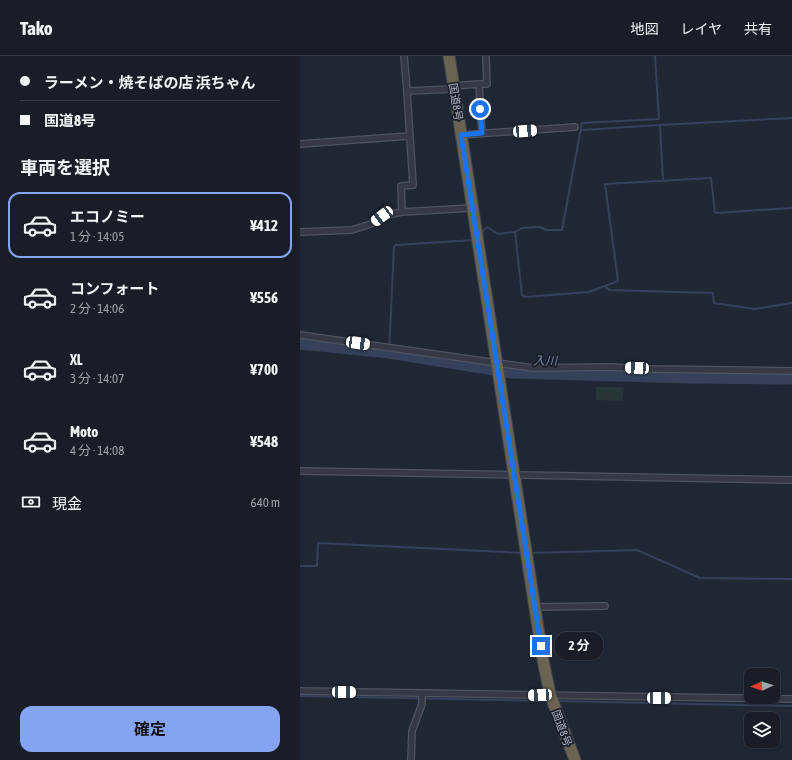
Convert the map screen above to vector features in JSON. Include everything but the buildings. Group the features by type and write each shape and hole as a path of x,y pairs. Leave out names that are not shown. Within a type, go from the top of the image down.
{"highway":[{"name":"国道8号","path":"449,56 514,476 550,694 575,760"}],"street":[{"path":"402,212 401,186 413,185 404,56"},
{"path":"407,91 487,84 486,57"},
{"path":"479,84 482,133"},
{"path":"461,135 576,127"},
{"path":"300,144 409,136"},
{"path":"300,232 352,230 372,224 382,216 402,212 472,208"},
{"path":"300,335 496,362 502,365 533,368 611,367 792,371"},
{"path":"300,471 792,480"},
{"path":"535,607 605,606"},
{"path":"300,691 792,699"},
{"path":"411,760 412,731 422,704 422,694"}],"shaded area":[{"path":"596,387 624,387 622,401 596,400"}],"waterway":[{"path":"480,234 487,227 498,234 515,232 522,228 540,227 546,230 562,230 582,123 659,119 655,56"},
{"path":"660,125 792,118"},
{"path":"582,130 660,125 663,181"},
{"path":"605,286 618,281 605,184 711,178 715,213 792,208"},
{"path":"515,232 522,295 525,297 589,292 605,286 609,290 713,293 714,303 755,309 792,303"},
{"path":"389,353 394,247 396,245 474,240"},
{"name":"入川","path":"300,344 389,353 512,373 689,378 792,379"},
{"path":"300,566 317,566 318,543 523,553"},
{"path":"531,553 637,550 700,578 792,579"},
{"path":"300,696 549,701"},
{"path":"557,701 792,706"}],"route":[{"path":"480,109 482,133 461,135 541,646"}]}
